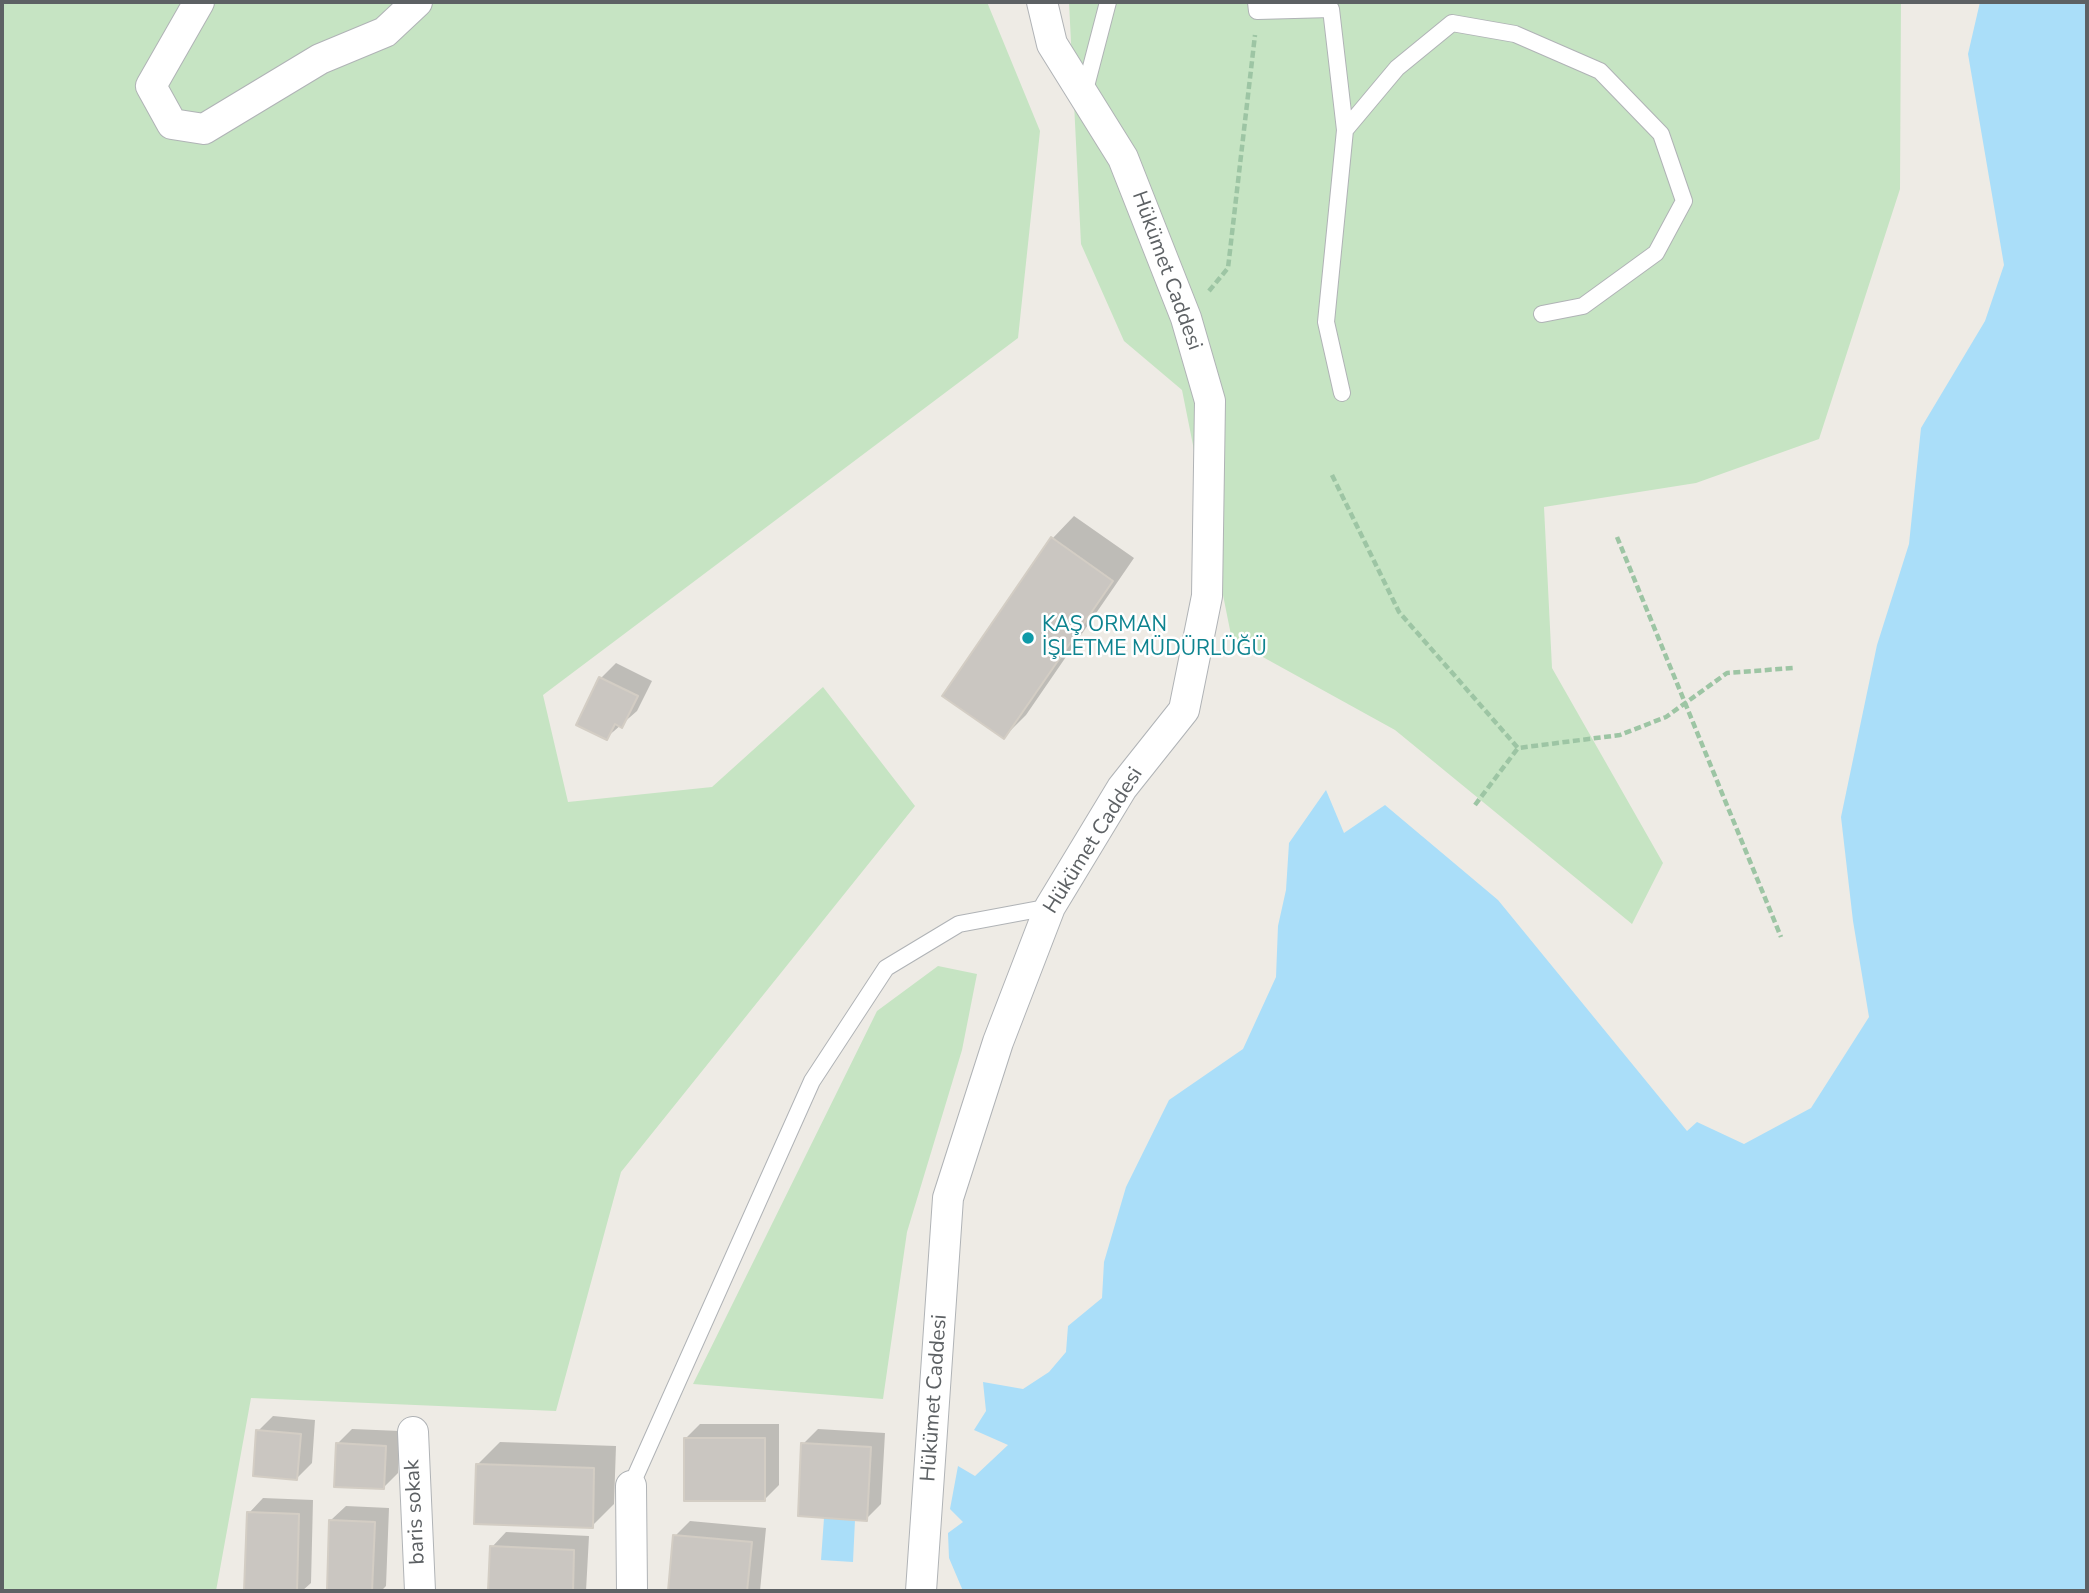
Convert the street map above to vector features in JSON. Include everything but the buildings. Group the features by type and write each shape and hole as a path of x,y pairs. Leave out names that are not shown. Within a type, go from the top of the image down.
{"street":[{"path":"199,2 151,86 172,124 204,129 320,59 385,32 417,2"},
{"name":"Hükümet Caddesi","path":"920,1591 948,1198 998,1042 1050,907 1122,788 1184,709 1207,596 1210,401 1186,318 1123,158 1052,44 1042,2"},
{"name":"baris sokak","path":"412,1432 420,1591"},
{"path":"631,1486 632,1591"}],"lane":[{"path":"1083,94 1108,2"},
{"path":"1256,6 1331,9 1345,130 1326,322 1342,393"},
{"path":"1345,130 1396,68 1452,23 1516,34 1600,71 1661,134 1684,201 1656,253 1583,306 1542,314"},
{"path":"631,1486 811,1081 886,968 959,924 1050,907"}],"path":[{"path":"1186,318 1228,268 1256,6"},
{"path":"1332,475 1399,612 1518,748"},
{"path":"1617,537 1781,937"},
{"path":"1475,805 1518,748 1620,735 1666,717 1727,673 1793,668"}],"green space":[{"path":"2,2 987,2 1040,131 1018,338 543,695 568,802 712,787 823,687 915,806 621,1172 556,1411 251,1398 216,1591 2,1591"},
{"path":"1069,2 1901,2 1900,189 1819,439 1696,483 1544,507 1552,668 1663,863 1632,924 1395,730 1232,640 1182,390 1124,341 1081,244"},
{"path":"938,966 977,974 962,1050 907,1232 883,1399 693,1384 877,1011"}],"water":[{"path":"1980,2 2087,2 2087,1591 963,1591 949,1558 948,1533 963,1522 950,1509 958,1466 975,1476 1008,1445 974,1430 986,1411 983,1382 1023,1389 1049,1372 1066,1352 1068,1326 1102,1298 1104,1262 1126,1187 1169,1100 1243,1049 1276,977 1278,926 1286,890 1289,843 1326,790 1344,833 1385,805 1498,900 1687,1131 1697,1122 1744,1144 1811,1108 1869,1017 1853,921 1841,817 1877,645 1909,544 1921,428 1985,321 2004,265 1968,54"},
{"path":"824,1518 855,1520 853,1562 821,1560"}],"place":[{"name":"KAŞ ORMAN İŞLETME MÜDÜRLÜĞÜ","path":"1028,638"}]}
